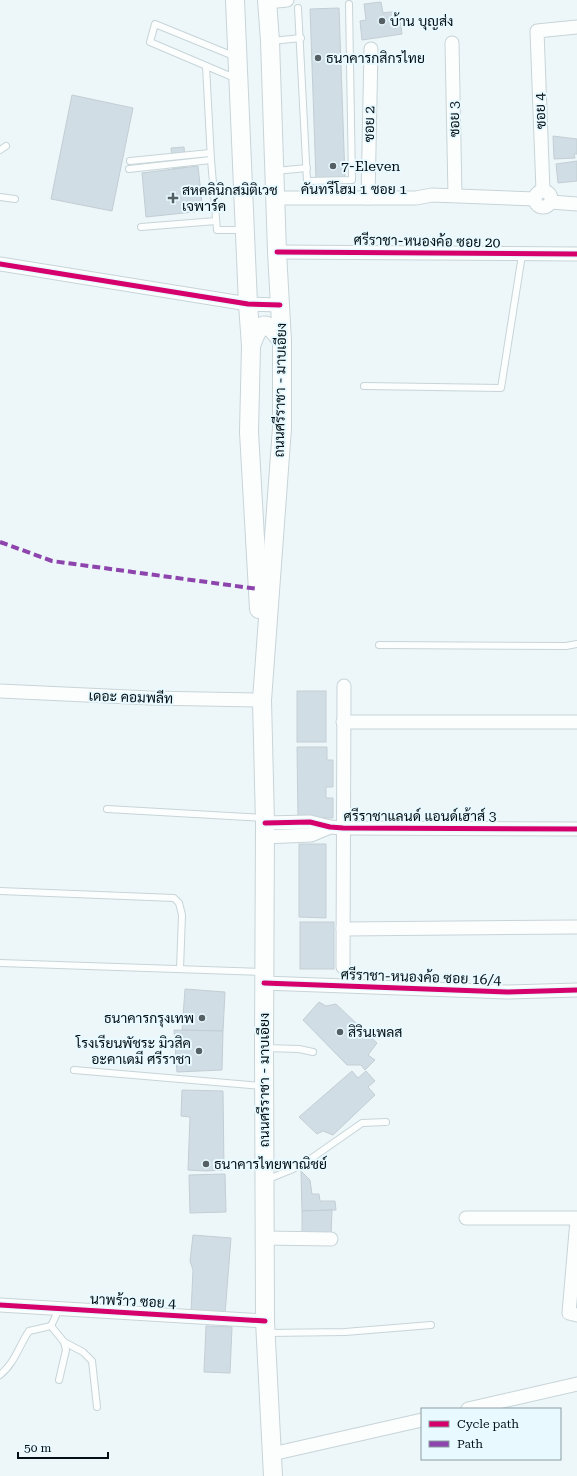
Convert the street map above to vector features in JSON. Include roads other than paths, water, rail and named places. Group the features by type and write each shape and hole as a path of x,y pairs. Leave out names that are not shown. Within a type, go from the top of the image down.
{"main road":[{"name":"ถนนศรีราชา - มาบเอียง","path":"235,0 248,304 252,346 249,432 263,692 265,1327 273,1476"},
{"name":"ถนนศรีราชา - มาบเอียง","path":"263,692 282,428 282,341 277,252 270,41 267,1"},
{"path":"252,346 256,332 262,326 268,325 273,328 282,341"}],"street":[{"path":"267,1 286,0"},
{"name":"ซอย 4","path":"539,195 537,31 577,27"},
{"name":"ซอย 3","path":"452,43 455,195"},
{"name":"ซอย 2","path":"368,193 371,50"},
{"name":"คันทรีโฮม 1 ซอย 1","path":"275,194 368,193 418,189 432,195 539,195"},
{"path":"539,195 550,194 551,202 577,204"},
{"name":"ศรีราชา-หนองค้อ ซอย 20","path":"277,252 464,253 522,255 577,254"},
{"path":"0,264 248,304 280,305"},
{"path":"342,967 343,929 336,828 344,722 344,686"},
{"name":"เดอะ คอมพลีท","path":"0,691 150,698 263,692"},
{"path":"344,722 577,722"},
{"name":"ศรีราชาแลนด์ แอนด์เฮ้าส์ 3","path":"264,826 311,835 336,828 577,829"},
{"path":"343,929 577,928"},
{"name":"ศรีราชา-หนองค้อ ซอย 16/4","path":"264,977 507,992 577,990"},
{"path":"466,1218 577,1219 569,1313 577,1315"},
{"path":"264,1238 332,1239"},
{"name":"นาพร้าว ซอย 4","path":"0,1305 265,1327"},
{"path":"472,1408 577,1384"},
{"path":"272,1454 421,1420"}],"lane":[{"path":"298,8 308,181 352,180 349,4"},
{"path":"237,57 155,24 150,42 238,80"},
{"path":"270,41 300,38"},
{"path":"206,66 210,156 217,230 245,230"},
{"path":"0,150 6,146"},
{"path":"130,161 210,156"},
{"path":"129,169 210,156"},
{"path":"274,171 307,168"},
{"path":"0,197 15,199"},
{"path":"141,227 216,221"},
{"path":"364,386 501,388 522,255"},
{"path":"379,645 566,646 577,644"},
{"path":"107,809 264,826"},
{"path":"0,890 174,898 180,903 182,915 180,969"},
{"path":"0,963 180,969 264,977"},
{"path":"264,1048 299,1049 313,1052"},
{"path":"74,1070 264,1086"},
{"path":"265,1181 293,1169 309,1160 362,1123 386,1122"},
{"path":"51,1326 59,1309"},
{"path":"265,1327 345,1332 431,1325"},
{"path":"51,1326 64,1342 83,1352 92,1361 97,1407"},
{"path":"0,1375 12,1362 21,1343 29,1331 51,1326"},
{"path":"59,1380 66,1350 64,1342"}],"place":[{"name":"บ้าน บุญส่ง","path":"382,21"},
{"name":"ธนาคารกสิกรไทย","path":"318,58"},
{"name":"7-Eleven","path":"333,166"},
{"name":"สหคลินิกสมิติเวช เจพาร์ค","path":"173,198"},
{"name":"ธนาคารกรุงเทพ","path":"202,1018"},
{"name":"สิรินเพลส","path":"340,1032"},
{"name":"โรงเรียนพัชระ มิวสิค อะคาเดมี ศรีราชา","path":"199,1051"},
{"name":"ธนาคารไทยพาณิชย์","path":"206,1164"}]}
